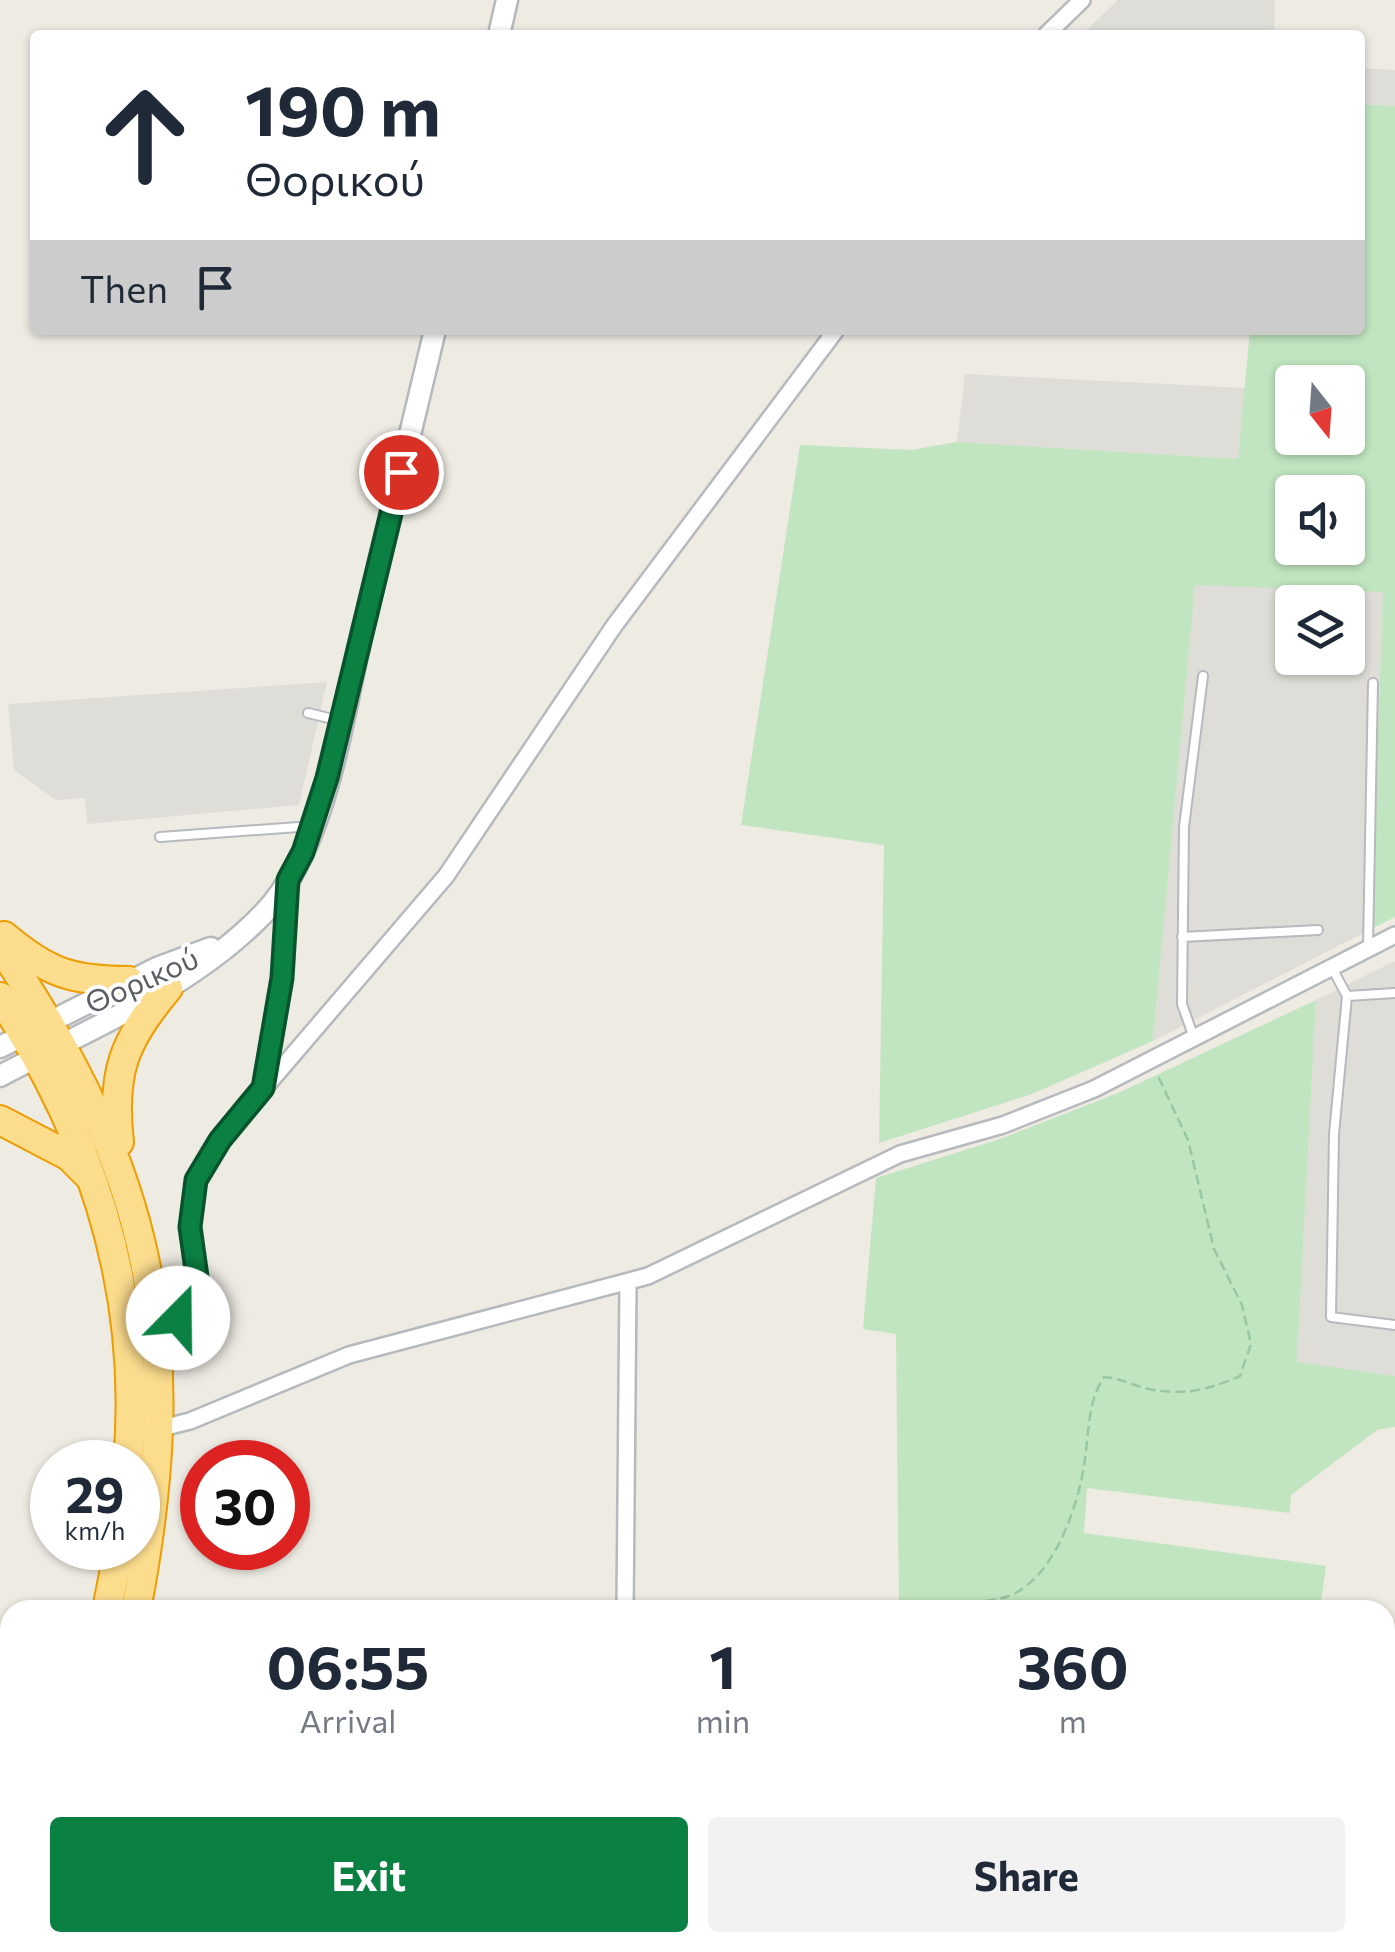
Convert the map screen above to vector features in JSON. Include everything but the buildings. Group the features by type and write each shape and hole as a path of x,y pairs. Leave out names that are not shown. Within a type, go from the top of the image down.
{"highway":[{"path":"0,932 47,970 87,981 129,982"},
{"path":"0,946 35,1040 140,1234 159,1351 151,1530 138,1600"},
{"path":"128,1440 130,1360 110,1178 115,1098 119,1066 135,1028 168,988"},
{"path":"0,997 35,1040"},
{"path":"0,1120 110,1178"},
{"path":"109,1600 115,1570"}],"main road":[{"path":"500,30 506,0"},
{"name":"Θορικού","path":"35,1040 168,988 266,911 288,880 312,826 341,721 434,335"},
{"name":"Θορικού","path":"35,1040 129,982 233,940"},
{"path":"0,1076 35,1040"}],"street":[{"path":"1051,30 1082,0"},
{"path":"159,1351 198,1284 190,1227 196,1180 220,1140 446,876 614,626 833,335"},
{"path":"263,1088 284,960 288,880"},
{"path":"158,1429 190,1422 349,1355 628,1283 900,1154 1003,1125 1094,1089 1395,935"},
{"path":"625,1600 630,1464 628,1283"}],"lane":[{"path":"1194,1038 1182,1004 1182,937 1186,808 1203,676"},
{"path":"1368,950 1374,683"},
{"path":"308,713 341,721"},
{"path":"160,836 312,826"},
{"path":"1182,937 1318,930"},
{"path":"1332,968 1347,996 1334,1134 1330,1317 1395,1325"},
{"path":"1347,996 1395,993"}],"path":[{"path":"981,1600 1006,1598 1029,1586 1047,1565 1083,1476 1093,1393 1104,1377 1120,1378 1146,1389 1201,1393 1240,1376 1251,1344 1242,1305 1214,1249 1188,1140 1151,1059"}],"shaded area":[{"path":"1118,0 1275,0 1274,30 1086,30"},
{"path":"1365,68 1395,70 1395,106 1365,104"},
{"path":"965,374 1246,388 1238,459 957,442"},
{"path":"1195,584 1275,587 1275,675 1365,675 1365,591 1383,592 1371,929 1153,1041"},
{"path":"327,682 299,805 87,824 85,798 56,800 14,770 8,704"},
{"path":"1395,961 1395,1376 1297,1363 1316,1000"}],"green space":[{"path":"1365,104 1395,106 1395,917 1371,929 1383,592 1365,591 1365,585 1195,585 1153,1041 1032,1094 879,1143 884,845 741,825 800,445 911,450 957,442 1238,459 1250,335 1365,335"},
{"path":"1316,1000 1297,1362 1395,1376 1395,1427 1377,1430 1291,1495 1290,1513 1087,1488 1084,1533 1326,1566 1321,1600 899,1600 896,1334 863,1329 876,1178 1000,1139 1118,1093"}],"route":[{"path":"178,1318 198,1284 190,1227 196,1180 220,1140 263,1088 282,978 288,880 303,852 327,778 401,472"}]}
